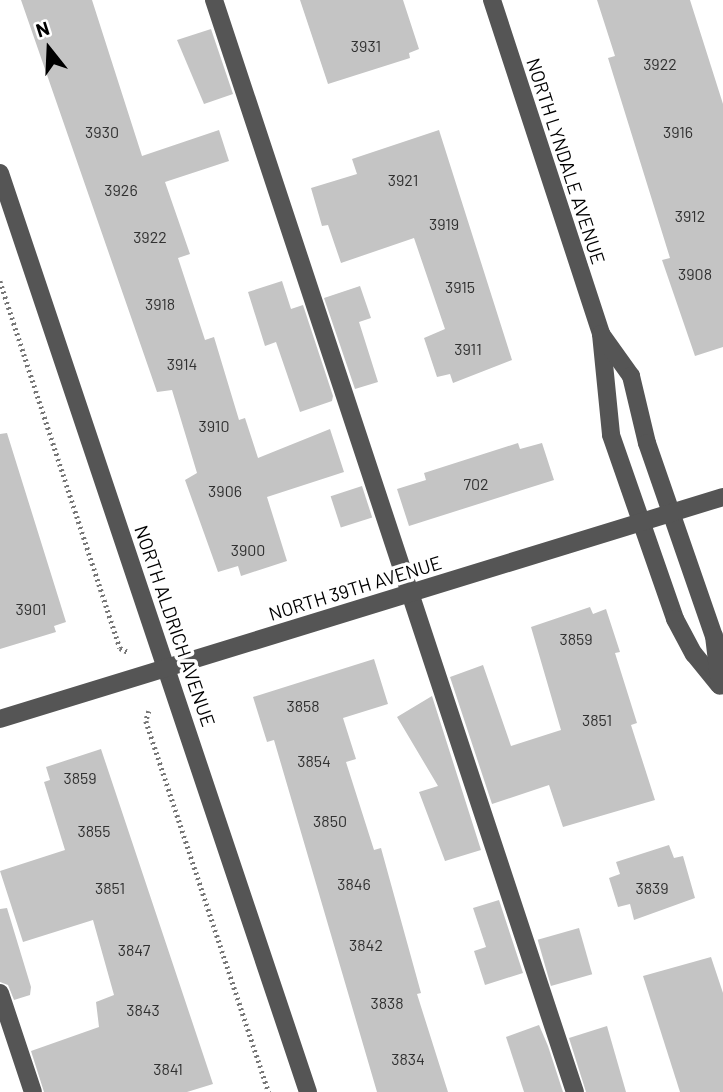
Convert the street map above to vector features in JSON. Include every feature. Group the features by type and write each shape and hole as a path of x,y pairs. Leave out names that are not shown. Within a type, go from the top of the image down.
{"street":[{"path":"214,0 575,1092"},
{"name":"NORTH LYNDALE AVENUE","path":"492,0 601,334 611,435 675,619 694,654 721,690"},
{"name":"NORTH ALDRICH AVENUE","path":"0,173 308,1092"},
{"name":"NORTH LYNDALE AVENUE","path":"601,334 631,376 647,443 714,636 721,690"},
{"name":"NORTH 39TH AVENUE","path":"0,719 723,497"},
{"path":"0,993 33,1092"}],"path":[{"path":"0,281 120,648 129,653"},
{"path":"149,711 146,721 269,1092"}],"building":[{"path":"21,0 92,0 142,156 219,130 229,161 165,182 190,254 178,258 205,340 214,337 239,420 245,418 258,458 330,429 344,472 267,497 287,561 241,576 238,566 218,572 185,480 197,473 172,390 157,392"},
{"path":"300,0 403,0 419,49 409,53 410,58 328,84"},
{"path":"597,0 690,0 723,104 723,347 695,356 662,260 670,258 608,58 615,56"},
{"path":"211,29 233,94 204,104 177,40"},
{"path":"439,130 512,360 453,383 450,374 437,377 424,338 445,329 414,238 341,263 328,225 322,226 311,188 357,174 352,159"},
{"path":"282,281 291,309 303,305 333,396 332,401 300,412 276,342 265,346 248,292"},
{"path":"360,286 371,318 359,322 378,382 355,389 324,298"},
{"path":"7,433 66,622 54,626 56,632 0,649 0,434"},
{"path":"518,443 520,449 542,443 554,480 409,526 397,489 426,480 424,473"},
{"path":"362,486 372,517 341,528 331,496"},
{"path":"590,607 593,614 606,609 620,652 615,653 637,723 631,725 655,800 563,827 549,785 492,804 450,677 483,665 511,746 561,730 531,627"},
{"path":"374,659 388,704 343,718 356,759 346,762 374,850 381,848 421,993 417,994 448,1092 377,1092 274,740 267,742 253,697"},
{"path":"432,696 481,850 445,861 419,792 438,786 397,717"},
{"path":"101,749 213,1084 187,1092 44,1092 31,1051 99,1027 96,1002 114,995 93,920 23,942 0,871 65,850 44,782 50,780 46,767"},
{"path":"669,845 674,858 683,856 695,898 634,920 630,904 618,907 609,878 620,874 616,862"},
{"path":"499,900 523,973 485,985 474,951 486,947 473,908"},
{"path":"7,908 31,987 30,995 14,1000 8,985 0,982 0,909"},
{"path":"579,928 592,974 551,986 538,940"},
{"path":"711,957 723,993 723,1092 680,1092 643,976"},
{"path":"539,1025 563,1092 524,1092 506,1037"},
{"path":"607,1026 626,1092 586,1092 569,1038"}]}
